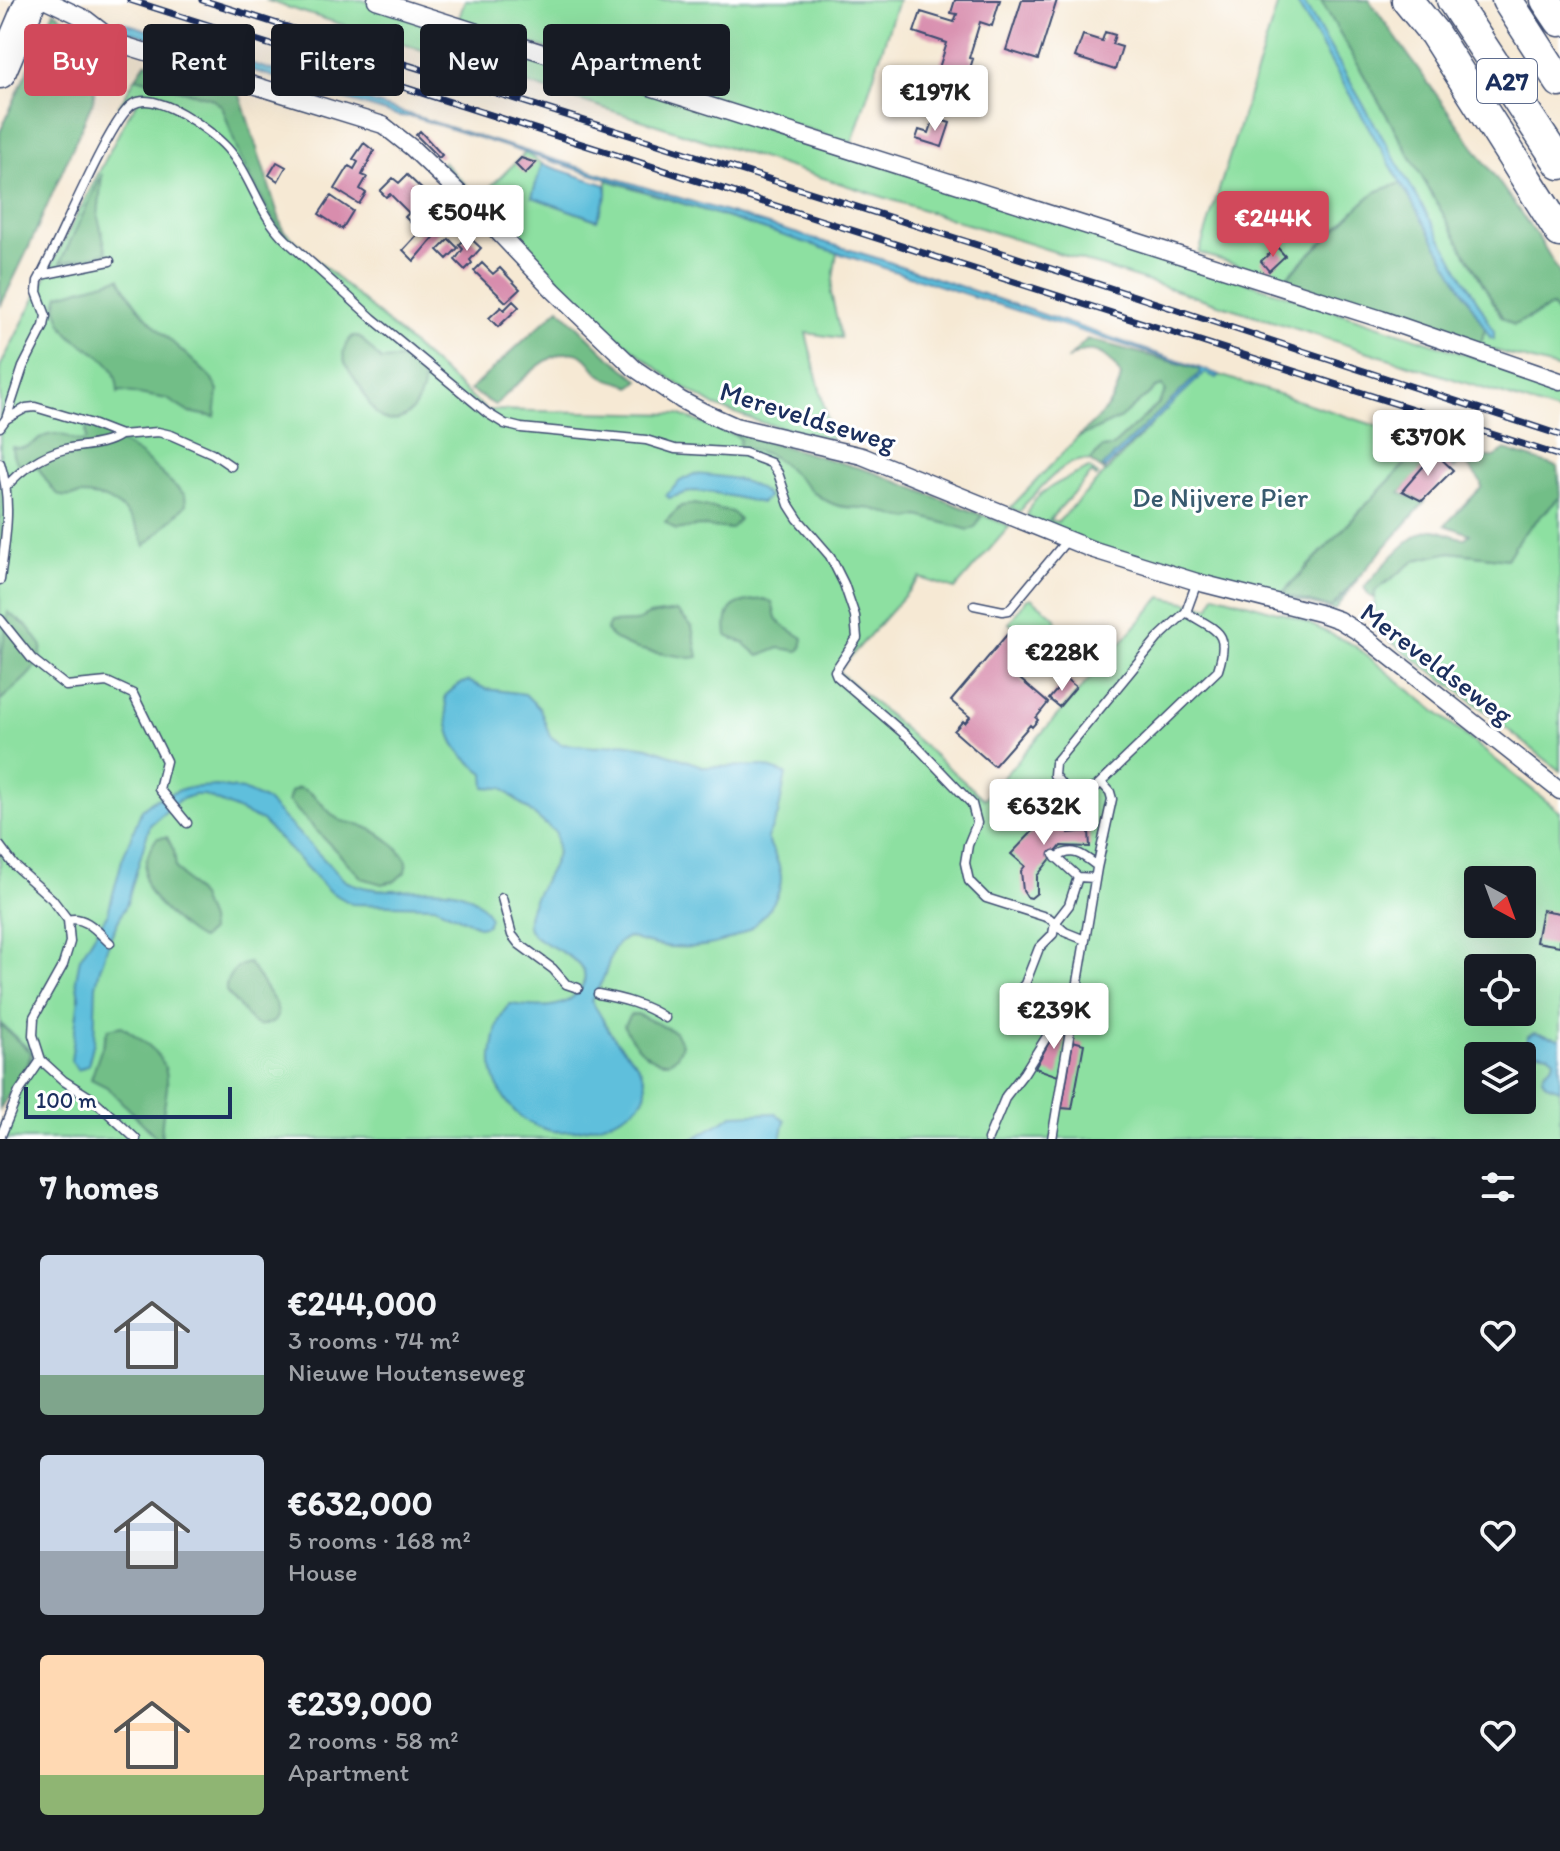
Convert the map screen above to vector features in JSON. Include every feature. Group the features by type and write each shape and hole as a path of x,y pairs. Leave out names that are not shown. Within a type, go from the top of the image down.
{"highway":[{"path":"1407,0 1434,33 1560,232"},
{"name":"A27","path":"1452,0 1560,164"},
{"name":"A27","path":"1507,0 1560,82"},
{"path":"1546,0 1560,21"},
{"path":"0,73 26,12"}],"street":[{"name":"Mereveldseweg","path":"46,0 86,19 117,43 383,125 476,209 554,291 634,368 693,406 735,426 862,456 1067,539 1197,582 1319,613 1347,624 1560,791"},
{"path":"376,0 1381,319 1560,381"}],"lane":[{"path":"3,423 23,367 44,326 46,316 37,292 41,275 123,112 135,103 148,100 160,102 219,139 244,170 274,228 286,240 372,318 487,413 505,424 646,440 675,449 745,453 771,463 793,512 830,556 855,616 857,638 835,671 837,676 908,737 972,804 977,823 965,863 969,881 986,898 1055,923 1065,932 1085,940"},
{"path":"41,275 110,261"},
{"path":"3,423 26,408 35,407 120,435"},
{"path":"6,487 26,468 46,456 67,449 88,447 120,435 158,432 171,435 204,449 231,466"},
{"path":"0,463 9,517 0,580"},
{"path":"974,605 1009,610 1067,539"},
{"path":"1186,612 1220,634 1225,648 1218,670 1101,782 1085,791 1064,788 1054,775 1055,763 1158,638 1186,612 1197,582"},
{"path":"0,619 32,659 66,686 107,682 133,694 166,761 159,789 187,823"},
{"path":"1052,1139 1097,866 1112,799 1101,782"},
{"path":"0,846 14,865 52,899 68,920 70,942 63,965 34,1017 33,1035 41,1060 64,1081 94,1100 136,1139"},
{"path":"1095,878 1078,877 1055,856 1078,851 1097,866"},
{"path":"1007,1004 1025,984 1039,948 1053,934 1055,923 1069,905 1078,877"},
{"path":"502,898 512,935 519,944 553,969 566,984 578,988"},
{"path":"68,920 82,920 110,943"},
{"path":"598,994 631,1001 665,1018"},
{"path":"988,1139 1006,1096 1056,1022 1063,1016 1073,1015"},
{"path":"0,1138 19,1092 41,1060"}],"green space":[{"path":"265,0 362,0 437,24 420,24 420,49 404,44 404,24 340,24"},
{"path":"465,0 898,0 852,143 700,96 730,96 730,24 543,24 543,47 527,42 527,24 468,24 458,21"},
{"path":"1279,0 1295,0 1402,183 1369,197 1288,275 1288,281 1199,253"},
{"path":"1302,0 1321,0 1502,317 1527,320 1552,306 1560,319 1560,369 1480,346 1485,328 1490,337 1494,331"},
{"path":"1321,0 1369,0 1540,240 1560,274 1560,319 1552,306 1514,325 1502,317"},
{"path":"54,11 72,24 48,24"},
{"path":"527,52 543,58 543,89 527,84"},
{"path":"143,66 143,79 136,77"},
{"path":"136,77 143,79 143,96 227,97 274,222 486,410 678,414 779,452 979,519 982,515 1010,526 955,589 920,578 838,671 984,799 1161,597 1210,607 1215,594 1295,617 1354,645 1560,812 1560,1139 0,1139 0,1128 34,1054 0,1023 0,367 125,121 140,98 118,108"},
{"path":"24,78 24,96 94,96 0,307 0,132"},
{"path":"203,96 240,96 286,239 240,158 222,106"},
{"path":"566,96 664,96 1173,258 1196,270 1222,274 1495,364 1560,389 1560,413"},
{"path":"525,153 542,164 532,197 596,220 607,194 607,180 837,252 831,293 841,338 806,333 832,439 763,423 715,406 672,380 610,331 441,164 443,162 479,198"},
{"path":"102,174 98,217 107,253 60,263"},
{"path":"1402,183 1485,328 1480,346 1288,281 1288,276 1369,197"},
{"path":"120,278 149,320 212,379 218,391 215,417 188,412 167,399 118,393 117,381 108,364 65,328 56,306 59,295"},
{"path":"559,308 605,353 639,380 631,387 608,379 584,357 573,353 549,359 537,367 495,405 470,390"},
{"path":"353,336 360,337 381,360 405,359 419,367 422,391 414,407 402,418 387,420 376,414 349,370 344,350"},
{"path":"1087,339 1199,369 1200,373 1103,467 1104,471 1090,461 1102,448 1112,447 1159,403 1166,391 1162,386 1156,388 1119,419 1077,438 1110,403 1121,376 1110,361 1097,352 1083,352 1067,360"},
{"name":"De Nijvere Pier","path":"1204,370 1426,442 1282,593 1331,608 1358,579 1334,610 1108,552 1027,517 1029,508 1042,493 1089,468 1098,475 1096,477 1092,473 1049,520 1058,522"},
{"path":"1162,386 1166,391 1159,403 1112,447 1102,448 1090,461 1081,460 1063,468 1020,512 1010,508 1077,438 1119,419"},
{"path":"96,422 104,431 142,456 185,495 186,505 145,546 136,525 114,503 93,496 62,496 38,468 33,465 22,471 13,455 12,447 25,447 44,436 56,434 82,442 86,440 86,429"},
{"path":"735,432 873,472 982,515 976,526 969,530 919,516 903,518 872,509 838,506 808,488 780,461 755,450 738,449 740,440"},
{"path":"1426,442 1445,447 1443,450 1452,453 1470,449 1485,457 1495,457 1505,450 1558,467 1560,497 1522,535 1507,559 1450,552 1416,560 1375,591 1375,598 1369,596 1364,587 1396,552 1416,536 1434,530 1461,538 1470,534 1445,525 1481,488 1481,482 1465,462 1454,469 1437,455 1400,493 1425,502 1331,608 1282,594"},
{"path":"1560,497 1560,771 1374,629 1375,591 1416,560 1450,552 1507,559 1522,534"},
{"path":"694,504 732,512 739,519 731,529 699,526 676,530 665,522 681,506"},
{"path":"1031,598 1056,618 1057,628 1039,648 1029,639 1031,630 1022,634 1009,623 1026,600"},
{"path":"764,599 772,602 776,618 782,625 803,638 801,649 779,648 759,656 744,643 727,636 727,617 733,607"},
{"path":"677,611 692,627 698,657 634,648 614,639 606,631 610,623 635,622 649,615"},
{"path":"8,612 28,627 42,646 32,671 0,701 0,667"},
{"path":"298,788 310,793 338,819 364,826 386,838 407,861 405,872 395,881 382,884 362,878 288,801 291,792"},
{"path":"167,837 174,851 176,868 200,897 209,920 210,931 201,939 170,916 147,886 145,867 148,855 157,838"},
{"path":"249,963 276,1004 278,1014 274,1022 259,1026 252,1022 226,991 232,973 239,966"},
{"path":"637,1014 675,1032 682,1044 677,1056 661,1062 643,1052 624,1025 630,1015"},
{"path":"0,1024 31,1053 0,1109"},
{"path":"122,1026 157,1053 166,1071 162,1139 158,1139 107,1087 91,1079 108,1029"}],"water":[{"path":"1295,0 1302,0 1316,23 1482,309 1494,331 1494,339 1490,337"},
{"path":"119,21 143,29 143,36 127,31 127,24 116,23"},
{"path":"255,65 271,70 271,76 255,71"},
{"path":"335,96 352,96 880,259 1220,375 1217,378 1205,373 1202,375 1105,469 1102,467 1200,373 1199,369 414,117 399,116"},
{"path":"542,164 606,185 607,194 597,220 532,197"},
{"path":"694,474 744,481 768,497 761,503 711,492 692,491 669,498 666,495 680,481"},
{"path":"468,681 486,689 525,694 540,709 550,736 561,744 596,747 622,743 648,747 705,767 762,766 786,774 778,815 767,838 780,868 780,887 770,908 757,923 741,934 705,946 666,946 628,937 614,949 591,1001 615,1039 642,1071 646,1087 643,1098 635,1108 590,1128 548,1130 527,1121 511,1107 494,1077 492,1060 495,1035 500,1019 510,1004 544,1007 561,1004 575,995 584,982 584,972 577,963 532,934 528,926 530,909 556,857 556,833 502,788 485,787 484,773 464,756 453,740 445,696 459,684"},
{"path":"216,786 243,790 267,801 345,881 376,889 459,892 482,906 490,918 487,925 480,927 434,906 352,904 329,891 262,821 204,795 179,800 150,825 127,903 100,969 96,986 94,1041 88,1065 78,1070 71,1061 79,998 76,979 80,958 108,913 122,860 142,809 152,801 185,788"},
{"path":"1534,1033 1560,1039 1560,1089 1546,1084 1542,1078 1554,1059 1536,1051 1536,1042 1526,1042 1528,1036"},
{"path":"775,1113 785,1121 781,1139 693,1139 733,1115"}],"building":[{"path":"955,0 1000,0 992,26 980,22 969,58 973,59 958,105 930,96 947,43 914,32 921,12 954,22 957,14 951,13"},
{"path":"1022,0 1057,0 1038,60 1006,50"},
{"path":"1105,32 1115,35 1112,44 1122,47 1115,70 1075,57 1083,35 1102,41"},
{"path":"934,118 950,123 942,147 916,139 919,130 929,133"},
{"path":"420,131 442,155 439,158 416,135"},
{"path":"364,143 374,151 362,175 367,177 360,189 366,193 359,204 335,189 349,166 354,169 358,162 353,159"},
{"path":"521,158 536,163 525,174 515,164"},
{"path":"277,162 286,167 278,181 269,175"},
{"path":"407,175 428,195 419,204 424,209 411,223 405,217 409,213 390,194 386,197 380,191 393,178 399,183"},
{"path":"331,196 353,211 342,229 319,214"},
{"path":"440,210 449,220 414,261 403,250"},
{"path":"468,236 481,248 465,270 455,260 463,249 459,245"},
{"path":"449,239 458,248 447,259 438,250"},
{"path":"1277,247 1285,256 1269,271 1261,261"},
{"path":"482,263 493,274 500,268 520,289 506,302 474,271"},
{"path":"513,301 519,307 498,327 489,318"},
{"path":"1435,453 1453,470 1422,501 1402,491"},
{"path":"1010,631 1034,651 1014,674 1048,703 1032,727 1030,725 994,766 954,731 970,717 951,701"},
{"path":"1066,679 1076,687 1059,707 1049,699"},
{"path":"1048,805 1050,824 1058,827 1062,822 1069,828 1069,833 1089,831 1090,847 1061,846 1037,876 1037,893 1031,898 1023,891 1021,871 1025,866 1011,854 1037,827 1033,806"},
{"path":"1542,910 1560,913 1560,946 1536,942"},
{"path":"1065,1021 1068,1025 1058,1076 1035,1068 1060,1022"},
{"path":"1073,1041 1084,1044 1072,1109 1062,1108"}],"railway":[{"path":"130,0 1560,456"},
{"path":"202,0 1009,255 1560,435"}]}
